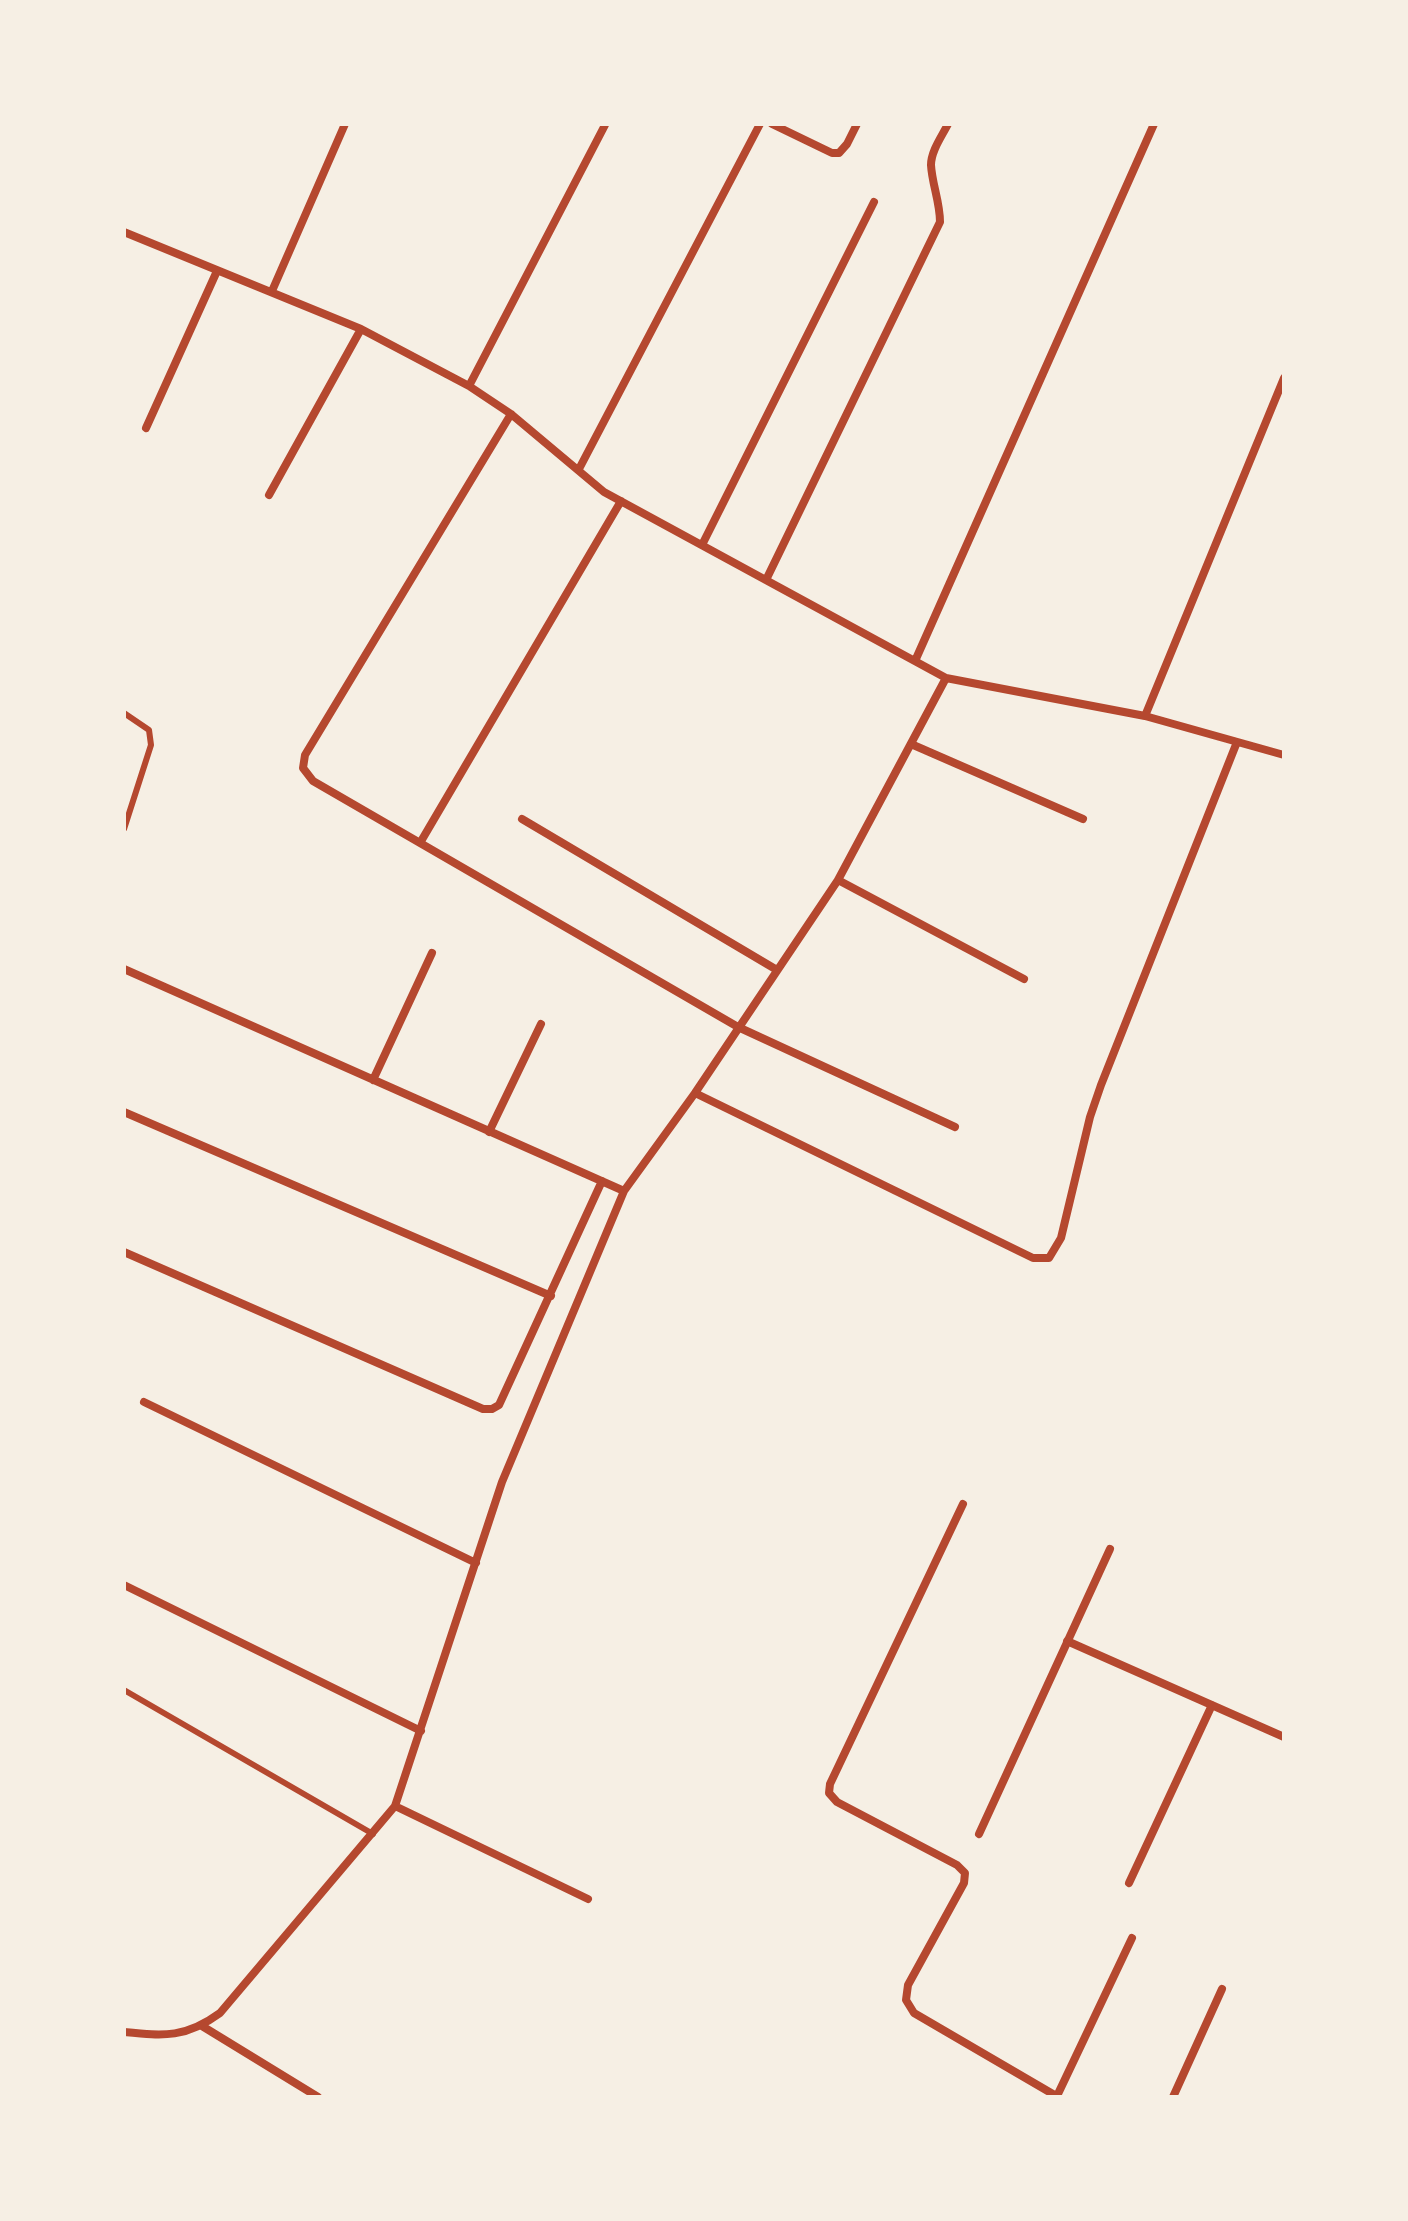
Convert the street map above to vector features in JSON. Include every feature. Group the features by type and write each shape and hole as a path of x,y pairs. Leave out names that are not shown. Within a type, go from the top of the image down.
{"street":[{"path":"272,291 345,124"},
{"path":"579,469 760,124"},
{"path":"772,124 832,153 839,153 857,124"},
{"path":"766,580 940,222 940,206 931,164 948,124"},
{"path":"915,661 1154,124"},
{"path":"469,386 605,125"},
{"path":"702,545 874,202"},
{"path":"124,232 361,329 469,386 511,414 604,492 946,678 1145,716 1284,755"},
{"path":"146,428 217,271"},
{"path":"269,495 361,329"},
{"path":"1145,716 1284,378"},
{"path":"511,414 305,755 303,768 313,781 738,1027 955,1127"},
{"path":"420,843 621,501"},
{"path":"124,2032 160,2036 183,2033 202,2026 220,2013 395,1806 502,1482 624,1191 695,1093 838,880 946,678"},
{"path":"695,1093 1033,1258 1049,1258 1061,1238 1090,1117 1101,1085 1237,742"},
{"path":"911,744 1083,819"},
{"path":"522,819 777,970"},
{"path":"838,880 1024,979"},
{"path":"373,1080 432,953"},
{"path":"124,969 624,1191"},
{"path":"489,1132 541,1024"},
{"path":"124,1112 551,1296"},
{"path":"124,1252 483,1409 492,1409 499,1405 602,1181"},
{"path":"144,1402 476,1563"},
{"path":"963,1504 830,1784 829,1793 837,1802 957,1865 965,1873 964,1883 908,1985 906,2000 914,2013 1058,2097 1132,1938"},
{"path":"979,1834 1110,1549"},
{"path":"124,1585 421,1731"},
{"path":"1067,1641 1284,1737"},
{"path":"1129,1883 1212,1705"},
{"path":"395,1806 588,1899"},
{"path":"1173,2097 1222,1989"},
{"path":"202,2026 318,2097"}],"lane":[{"path":"124,713 149,730 151,745 124,829"},
{"path":"124,1690 373,1834"}]}
